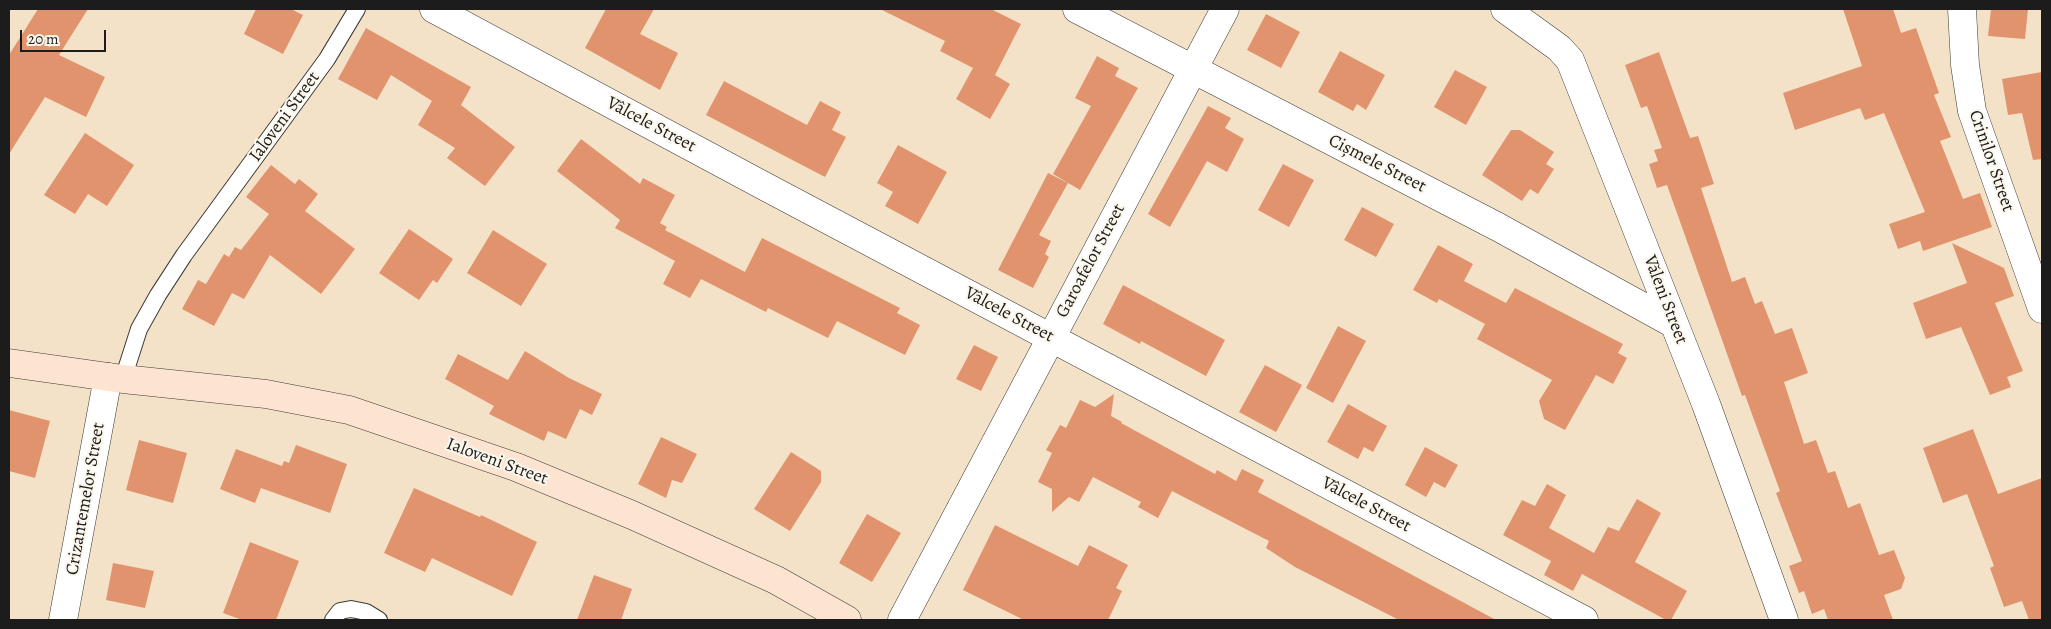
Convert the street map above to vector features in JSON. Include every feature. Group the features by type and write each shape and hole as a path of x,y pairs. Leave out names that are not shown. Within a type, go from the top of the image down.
{"street":[{"name":"Vâlcele Street","path":"434,9 766,188 1584,620"},
{"name":"Cișmele Street","path":"1077,9 1498,226 1674,324"},
{"name":"Garoafelor Street","path":"902,620 1225,9"},
{"name":"Văleni Street","path":"1505,9 1559,48 1570,60 1674,324 1784,620"},
{"name":"Crinilor Street","path":"1962,9 1972,111 2042,308"},
{"name":"Ialoveni Street","path":"9,363 116,378 276,396 314,402 366,415 516,467 632,515 776,580 847,620"},
{"name":"Crizantemelor Street","path":"64,620 116,378"}],"lane":[{"name":"Ialoveni Street","path":"116,378 139,329 184,254 322,66 357,9"},
{"path":"333,620 340,611 351,609 366,612 379,620"}],"building":[{"path":"38,9 88,9 59,55 105,77 86,117 45,97 9,154 9,55"},
{"path":"256,9 291,9 303,15 283,54 244,34"},
{"path":"606,9 654,9 640,34 678,53 660,90 585,48"},
{"path":"880,9 991,9 1021,24 995,75 1010,84 990,119 956,99 973,68 940,51 945,41"},
{"path":"1843,9 1893,9 1901,33 1916,28 1939,93 1934,95 1951,137 1940,141 1963,199 1980,193 1992,227 1923,251 1920,241 1898,249 1889,224 1925,212 1884,113 1865,120 1860,108 1795,130 1783,93 1862,66"},
{"path":"1991,9 2028,9 2025,39 1988,36"},
{"path":"1266,14 1300,32 1281,68 1247,50"},
{"path":"366,28 471,87 461,105 515,147 485,186 447,158 455,148 418,125 432,101 391,75 377,100 338,79"},
{"path":"1340,51 1385,75 1366,110 1357,104 1353,111 1318,92"},
{"path":"1659,52 1690,138 1698,136 1714,184 1701,188 1732,282 1745,277 1755,304 1762,301 1775,334 1792,328 1808,373 1784,382 1804,444 1816,440 1828,473 1835,471 1848,508 1860,503 1879,555 1894,550 1905,578 1901,589 1884,595 1893,620 1828,620 1824,609 1812,614 1804,591 1799,593 1789,566 1802,561 1776,493 1780,491 1745,395 1742,396 1667,185 1657,188 1649,164 1658,161 1654,150 1662,148 1647,106 1641,108 1625,65"},
{"path":"1097,56 1119,68 1115,76 1138,88 1080,190 1053,174 1091,106 1075,98"},
{"path":"1455,70 1487,87 1466,125 1434,107"},
{"path":"2042,72 2042,159 2033,160 2022,113 2008,115 2002,79"},
{"path":"724,81 807,125 820,101 841,112 832,130 846,137 825,177 706,115"},
{"path":"1208,106 1231,118 1225,128 1244,139 1227,172 1207,161 1170,227 1148,214"},
{"path":"1511,130 1520,130 1554,152 1546,164 1554,169 1538,194 1530,189 1522,201 1482,175"},
{"path":"85,133 134,165 107,206 88,194 75,214 44,195"},
{"path":"581,139 640,184 643,178 675,195 660,223 667,227 665,230 745,272 762,238 900,308 897,313 920,325 905,355 837,321 828,338 768,308 766,312 701,279 690,298 663,284 675,261 615,228 620,220 557,171"},
{"path":"898,145 947,172 918,224 885,206 893,192 877,183"},
{"path":"1283,164 1314,180 1289,227 1258,210"},
{"path":"271,165 295,184 299,179 318,194 305,211 355,249 321,294 270,255 244,299 232,293 214,326 182,309 198,280 206,284 224,254 229,257 235,247 241,250 269,214 246,197"},
{"path":"1048,173 1068,183 1039,235 1051,241 1045,254 1049,257 1033,288 998,270"},
{"path":"1362,207 1394,224 1376,257 1344,240"},
{"path":"409,229 453,259 437,283 433,280 419,300 379,273"},
{"path":"493,230 547,264 521,306 467,273"},
{"path":"1952,243 2004,268 2014,296 1995,303 2023,371 2007,377 2011,387 1990,395 1961,327 1926,339 1913,303 1967,283"},
{"path":"1438,245 1473,264 1464,281 1506,303 1515,288 1623,344 1618,353 1627,358 1613,384 1596,375 1565,430 1544,419 1539,401 1552,380 1477,339 1485,324 1439,299 1437,303 1413,290"},
{"path":"1123,285 1225,340 1206,376 1141,341 1140,344 1103,324"},
{"path":"1338,326 1366,341 1333,403 1306,388"},
{"path":"974,345 998,357 981,391 956,379"},
{"path":"525,351 569,378 602,394 592,415 580,409 566,439 548,431 544,441 489,414 494,406 445,379 458,354 508,380"},
{"path":"1265,365 1302,385 1276,432 1239,412"},
{"path":"1114,394 1111,416 1121,423 1215,474 1217,470 1236,481 1242,469 1264,480 1258,492 1496,620 1399,620 1295,567 1266,548 1269,541 1172,491 1158,518 1138,507 1141,502 1093,477 1079,502 1069,497 1052,512 1052,489 1038,482 1052,453 1046,450 1060,425 1066,428 1080,400 1095,407"},
{"path":"1348,404 1387,426 1373,452 1364,447 1358,459 1327,442"},
{"path":"9,410 50,421 35,478 9,471"},
{"path":"1973,429 1998,494 2042,478 2042,620 2029,620 2022,601 2004,607 1990,568 1994,566 1967,494 1943,503 1923,448"},
{"path":"661,437 697,454 682,483 672,480 666,498 638,484"},
{"path":"139,440 187,453 173,503 126,490"},
{"path":"296,445 347,464 330,513 261,488 255,503 220,489 236,449 282,466 284,461 289,463"},
{"path":"1425,447 1458,465 1445,488 1434,482 1426,497 1405,485"},
{"path":"791,452 821,471 821,482 790,531 754,509"},
{"path":"1547,484 1566,495 1549,528 1594,553 1608,527 1619,531 1637,499 1661,513 1635,562 1687,591 1671,620 1666,620 1582,574 1573,591 1544,575 1551,561 1503,535 1522,500 1535,506"},
{"path":"414,488 480,517 481,515 537,542 512,596 432,558 425,572 384,553"},
{"path":"867,514 901,533 872,582 839,563"},
{"path":"995,525 1078,566 1089,545 1128,565 1116,588 1122,591 1108,620 1024,620 963,590"},
{"path":"250,542 299,561 276,620 242,620 223,613"},
{"path":"113,563 154,571 145,608 106,600"},
{"path":"594,575 632,589 621,620 577,620"}]}
